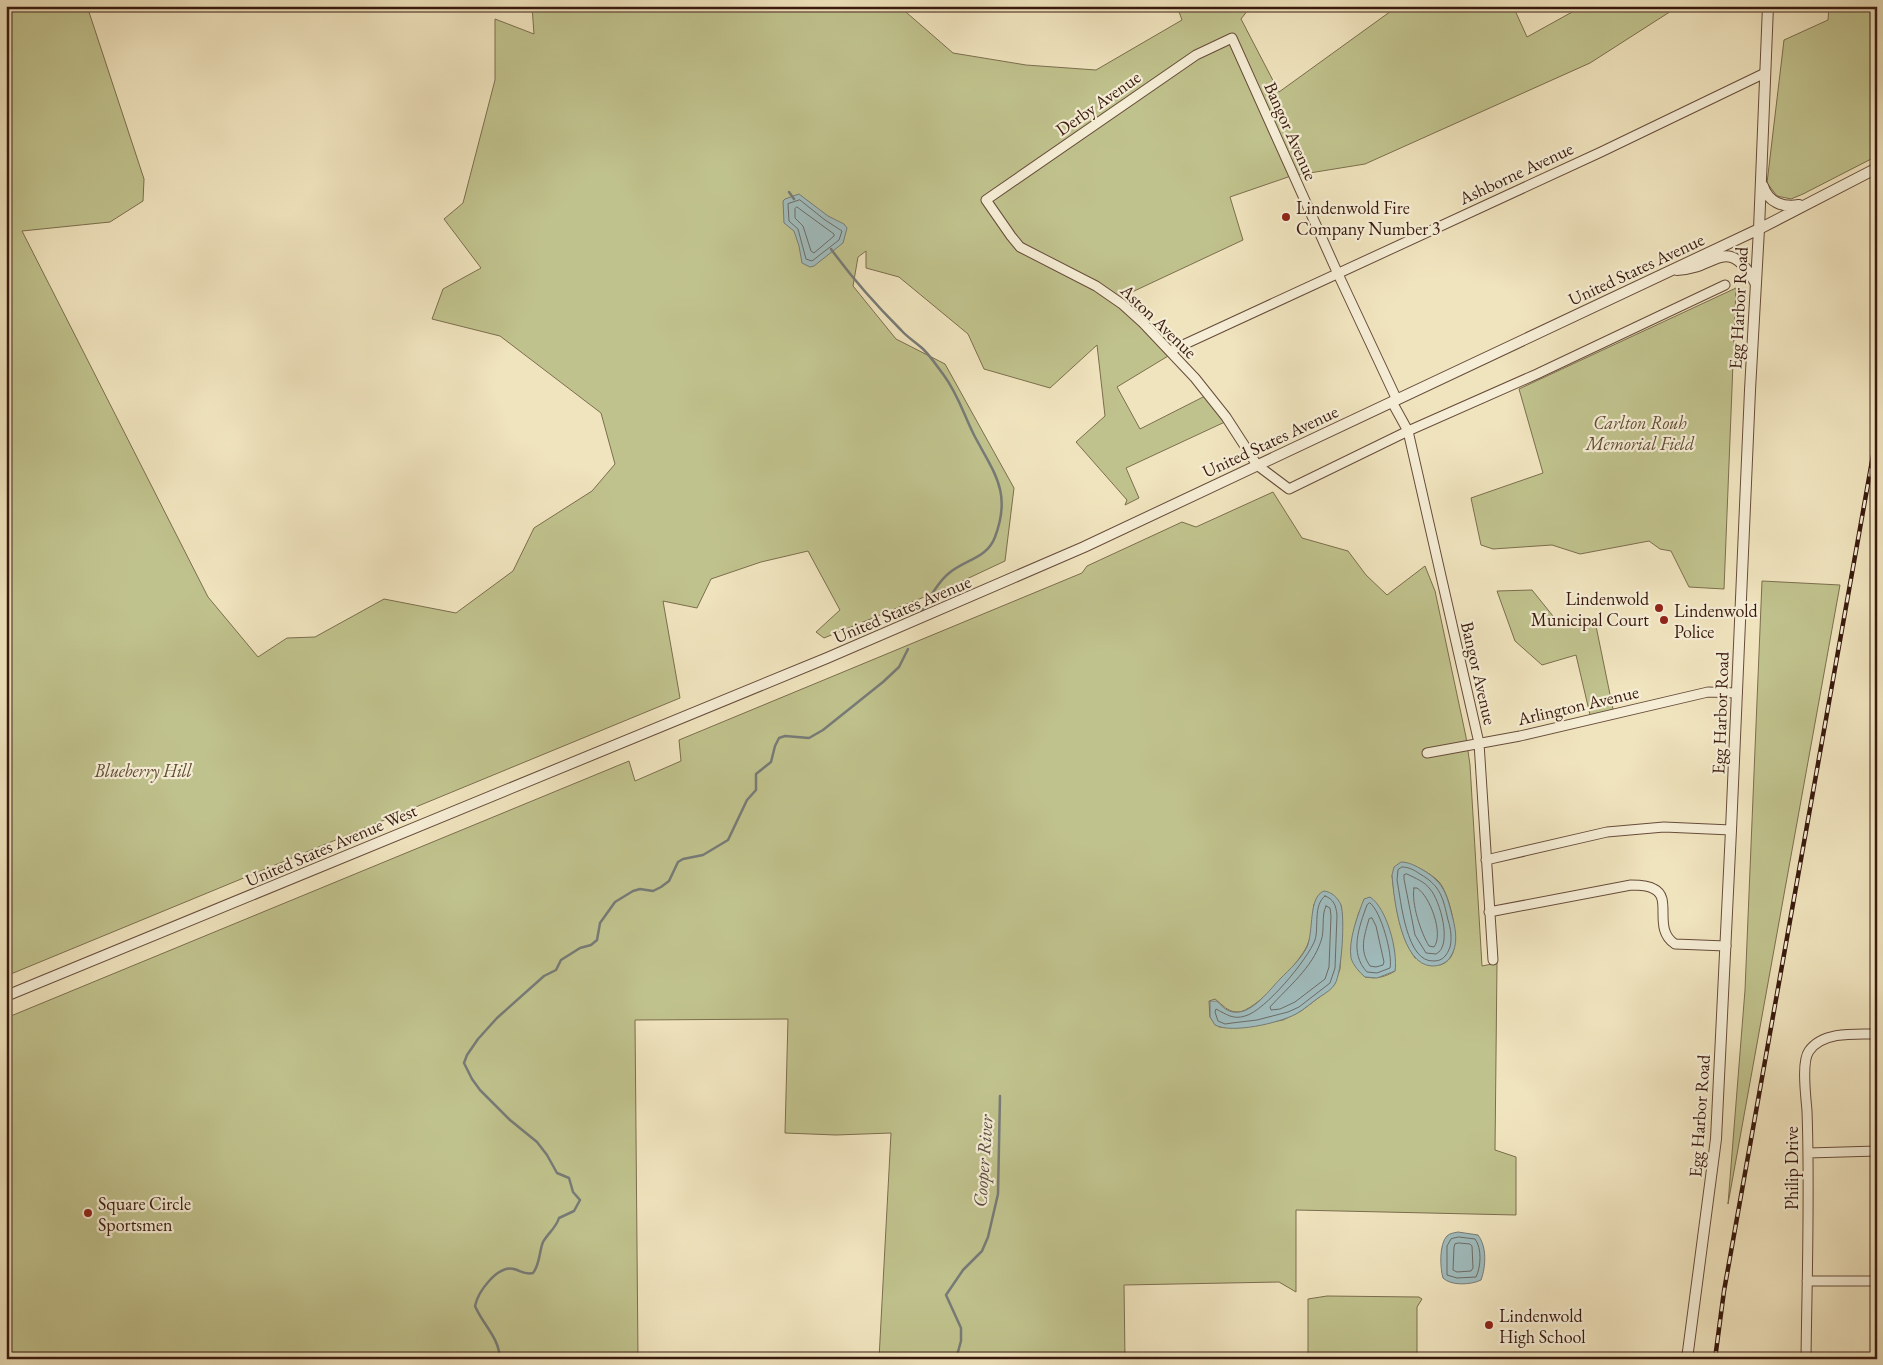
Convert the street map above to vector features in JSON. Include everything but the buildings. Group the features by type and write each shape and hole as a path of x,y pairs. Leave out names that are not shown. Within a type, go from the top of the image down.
{"street":[{"name":"Egg Harbor Road","path":"1686,1359 1716,1139 1768,6"},
{"name":"Derby Avenue","path":"986,200 1196,55 1232,38"},
{"name":"Bangor Avenue","path":"1232,38 1408,431 1479,743 1493,960"},
{"name":"Ashborne Avenue","path":"1170,351 1765,73"},
{"name":"United States Avenue","path":"668,723 948,607 1084,547 1759,229 1877,168"},
{"path":"1761,182 1767,196 1780,204 1790,207 1807,203"},
{"name":"Aston Avenue","path":"986,200 1020,247 1096,286 1122,304 1170,351 1226,416 1257,465 1290,489 1408,431"},
{"path":"1670,271 1688,270 1718,257 1730,256 1743,264 1756,284"},
{"path":"1408,431 1546,370 1725,285"},
{"name":"Arlington Avenue","path":"1427,753 1520,736 1708,692 1737,693"},
{"name":"United States Avenue West","path":"6,996 668,723"},
{"path":"1486,860 1607,832 1664,826 1731,830"},
{"path":"1489,912 1631,884 1652,887 1658,891 1662,898 1663,930 1669,940 1675,944 1726,946"},
{"name":"Philip Drive","path":"1806,1359 1808,1153 1805,1072 1808,1052 1813,1046 1827,1038 1850,1034 1877,1034"},
{"path":"1808,1153 1877,1151"},
{"path":"1807,1281 1877,1281"}],"green space":[{"name":"Blueberry Hill","path":"6,6 89,6 88,9 144,179 143,201 110,222 22,231 208,597 258,657 287,638 315,637 384,599 456,613 513,571 534,528 592,491 615,464 601,413 500,336 432,319 443,289 481,268 444,219 463,203 495,80 495,19 534,34 532,6 899,6 953,53 1026,65 1096,70 1182,20 1177,6 1251,6 1241,19 1279,92 1398,6 1513,6 1527,37 1583,6 1679,6 1590,63 1365,164 1291,176 1230,197 1243,240 1115,300 1173,353 1117,387 1140,429 1209,394 1227,421 1126,468 1139,498 1125,505 1127,500 1076,442 1105,416 1097,345 1050,388 984,369 968,334 899,277 866,268 866,251 858,257 853,286 896,339 945,364 1014,488 1005,561 956,584 824,638 816,632 840,610 808,551 761,562 711,579 697,608 663,601 680,698 6,976"},
{"path":"1829,6 1877,6 1877,156 1791,199 1777,196 1767,183 1784,40 1828,20"},
{"name":"Carlton Rouh Memorial Field","path":"1736,288 1724,589 1689,587 1671,551 1660,549 1649,541 1580,554 1552,545 1493,549 1481,545 1471,498 1543,473 1519,389"},
{"path":"1273,492 1302,538 1348,551 1366,575 1387,595 1425,566 1435,591 1466,737 1470,765 1482,966 1497,963 1495,1150 1516,1157 1516,1215 1296,1210 1296,1292 1279,1282 1124,1285 1125,1359 879,1359 891,1133 836,1135 785,1133 788,1019 635,1020 638,1359 6,1359 6,1018 629,761 635,781 681,761 679,740 1082,573 1087,566 1182,522 1196,527","holes":["1421,869 1434,877 1444,889 1454,927 1455,945 1453,952 1451,957 1440,965 1415,958 1401,929 1396,908 1392,875","1314,904 1341,905 1340,969 1334,985 1301,1011 1283,1020 1244,1027 1219,1027 1210,1017 1209,1001 1215,999 1234,1012 1246,1010 1255,1004 1296,963 1307,946","1359,912 1387,923 1394,950 1395,971 1377,978 1365,977 1352,954 1353,938"]},
{"path":"1762,581 1840,585 1728,1204 1745,990"},
{"path":"1532,590 1561,626 1596,626 1614,714 1591,719 1576,655 1542,665 1515,641 1497,591"},
{"path":"1327,1296 1419,1297 1422,1299 1417,1307 1417,1359 1308,1359 1308,1299"}],"water":[{"path":"799,194 828,216 844,224 847,228 843,243 814,266 810,267 802,263 794,231 784,223 783,201"},
{"path":"1401,862 1412,864 1430,875 1441,885 1447,897 1456,933 1456,943 1449,958 1440,965 1432,966 1421,963 1413,955 1406,943 1397,914 1392,875 1394,867"},
{"path":"1324,891 1336,898 1341,905 1342,912 1341,957 1334,986 1299,1012 1279,1021 1244,1028 1215,1025 1210,1017 1210,1001 1217,1001 1226,1009 1234,1012 1243,1011 1259,1001 1298,960 1305,951 1309,940 1313,907 1319,894"},
{"path":"1370,897 1382,910 1390,931 1395,953 1395,971 1377,978 1365,977 1357,969 1351,958 1350,951 1356,920 1364,899"},
{"path":"1458,1232 1478,1235 1481,1240 1485,1257 1481,1280 1461,1284 1447,1281 1443,1278 1441,1250 1444,1240 1448,1235"}],"waterway":[{"path":"789,192 794,199"},
{"path":"831,249 873,301 904,333 924,350 948,381 994,472 1001,495 1000,521 991,544 981,555 954,569 944,578 932,593 920,614"},
{"path":"500,1359 497,1344 475,1306 480,1294 489,1281 501,1271 514,1269 525,1273 533,1273 537,1266 543,1242 559,1218 574,1211 580,1200 573,1192 569,1178 557,1173 537,1142 510,1120 480,1090 464,1063 467,1055 478,1039 497,1018 544,976 556,970 561,960 597,940 600,923 615,902 633,891 640,889 653,891 661,887 669,881 678,862 683,859 703,855 728,840 747,800 756,790 756,774 771,762 779,738 785,736 809,738 823,730 899,667 908,649"},
{"name":"Cooper River","path":"956,1359 961,1341 961,1328 946,1295 963,1270 982,1251 988,1237 998,1194 1000,1096"}],"railway":[{"path":"1715,1359 1724,1291 1877,433"}],"place":[{"name":"Lindenwold Fire Company Number 3","path":"1286,217"},
{"name":"Lindenwold Municipal Court","path":"1659,608"},
{"name":"Lindenwold Police","path":"1664,620"},
{"name":"Square Circle Sportsmen","path":"88,1213"},
{"name":"Lindenwold High School","path":"1489,1325"}]}
